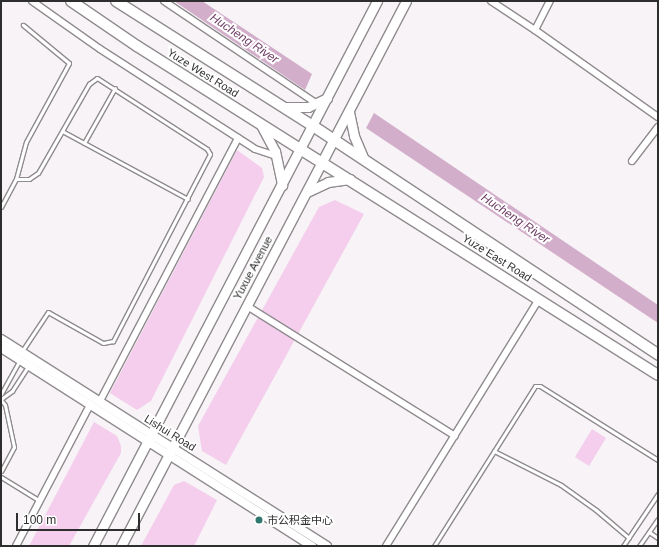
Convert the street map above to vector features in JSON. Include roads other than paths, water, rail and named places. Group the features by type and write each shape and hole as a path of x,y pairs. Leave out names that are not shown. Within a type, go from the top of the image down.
{"main road":[{"name":"Yuze West Road","path":"71,1 323,162"},
{"name":"Yuze West Road","path":"116,1 334,140"},
{"name":"Yuxue Avenue","path":"93,546 377,1"},
{"name":"Yuxue Avenue","path":"121,546 308,192 406,1"},
{"path":"282,107 302,108 316,104 327,98"},
{"path":"349,112 354,136 364,160"},
{"path":"259,122 276,156 282,185"},
{"name":"Yuze East Road","path":"334,140 658,354"},
{"name":"Yuze East Road","path":"323,162 658,374"},
{"path":"308,192 328,182 350,179"}],"street":[{"path":"32,1 84,38 255,149 276,156"},
{"path":"164,1 316,104"},
{"path":"491,1 535,30 658,117"},
{"path":"535,30 550,1"},
{"path":"632,161 658,127"},
{"path":"100,401 238,138"},
{"path":"386,546 539,299"},
{"path":"247,306 455,436"},
{"name":"Lishui Road","path":"1,338 100,401 150,438"},
{"name":"Lishui Road","path":"1,348 90,405 150,438 327,546"},
{"path":"16,546 90,405"},
{"name":"Lishui Road","path":"171,451 312,546"}],"lane":[{"path":"1,207 16,179 26,142 69,63 23,25"},
{"path":"16,179 29,179 38,174 92,80 101,79 210,152 209,159 112,342 103,343 48,312 22,352"},
{"path":"84,143 115,88"},
{"path":"62,131 188,199"},
{"path":"1,394 20,360"},
{"path":"1,471 14,447 5,405 1,399 12,391 28,365"},
{"path":"434,546 535,386 540,386 658,460"},
{"path":"494,451 561,486 596,510 629,538"},
{"path":"1,477 40,501"},
{"path":"623,546 658,494"},
{"path":"639,546 658,519"},
{"path":"649,532 658,538"}],"water":[{"name":"Hucheng River","path":"174,1 202,1 312,74 305,90"},
{"name":"Hucheng River","path":"374,113 658,305 658,323 366,128"}],"place":[{"name":"市公积金中心","path":"259,520"}]}
